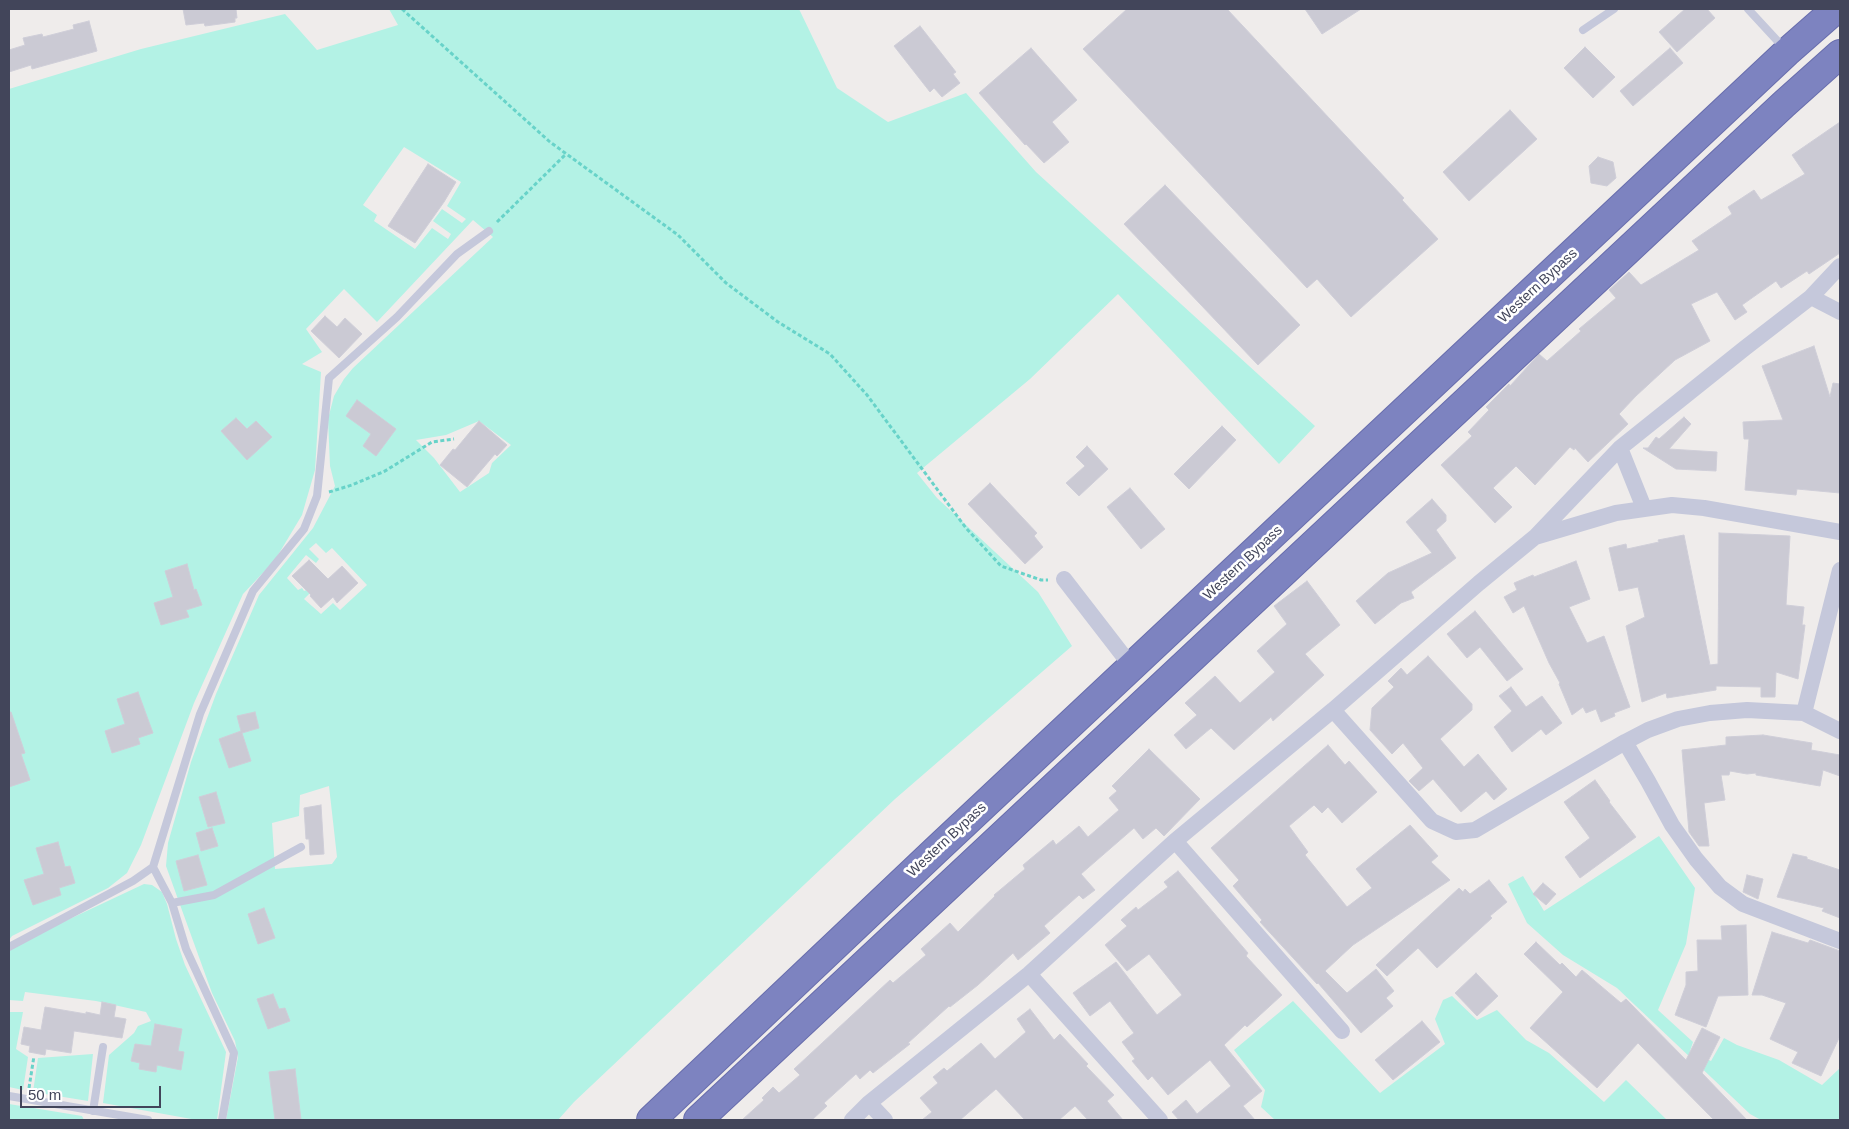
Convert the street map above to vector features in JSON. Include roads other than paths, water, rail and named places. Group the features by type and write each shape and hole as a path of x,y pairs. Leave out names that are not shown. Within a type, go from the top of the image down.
{"highway":[{"name":"Western Bypass","path":"651,1120 1787,52 1836,9"},
{"path":"1815,29 1840,49"},
{"path":"698,1120 1840,54"}],"street":[{"path":"852,1120 869,1103 1029,974 1175,841 1333,710 1479,583 1536,537 1620,448 1811,297 1840,266"},
{"path":"1811,297 1840,312"},
{"path":"1620,448 1644,508"},
{"path":"1536,537 1616,513 1672,505 1704,508 1840,532"},
{"path":"1804,713 1840,570"},
{"path":"1064,580 1132,667"},
{"path":"1333,710 1432,821 1456,832 1475,830 1625,742 1648,730 1678,719 1710,713 1747,710 1804,713 1840,731"},
{"path":"1625,742 1672,825 1696,859 1720,887 1744,904 1840,941"},
{"path":"1175,841 1342,1031"},
{"path":"1029,974 1160,1120"},
{"path":"869,1103 885,1120"}],"lane":[{"path":"1583,30 1614,9"},
{"path":"1748,9 1787,52"},
{"path":"9,947 133,881 153,867 200,714 253,592 304,529 316,496 329,378 397,317 457,254 489,231"},
{"path":"172,903 214,895 301,847"},
{"path":"153,867 172,903 186,949 234,1053 222,1120"},
{"path":"93,1111 103,1047"},
{"path":"9,1096 148,1120"}]}
